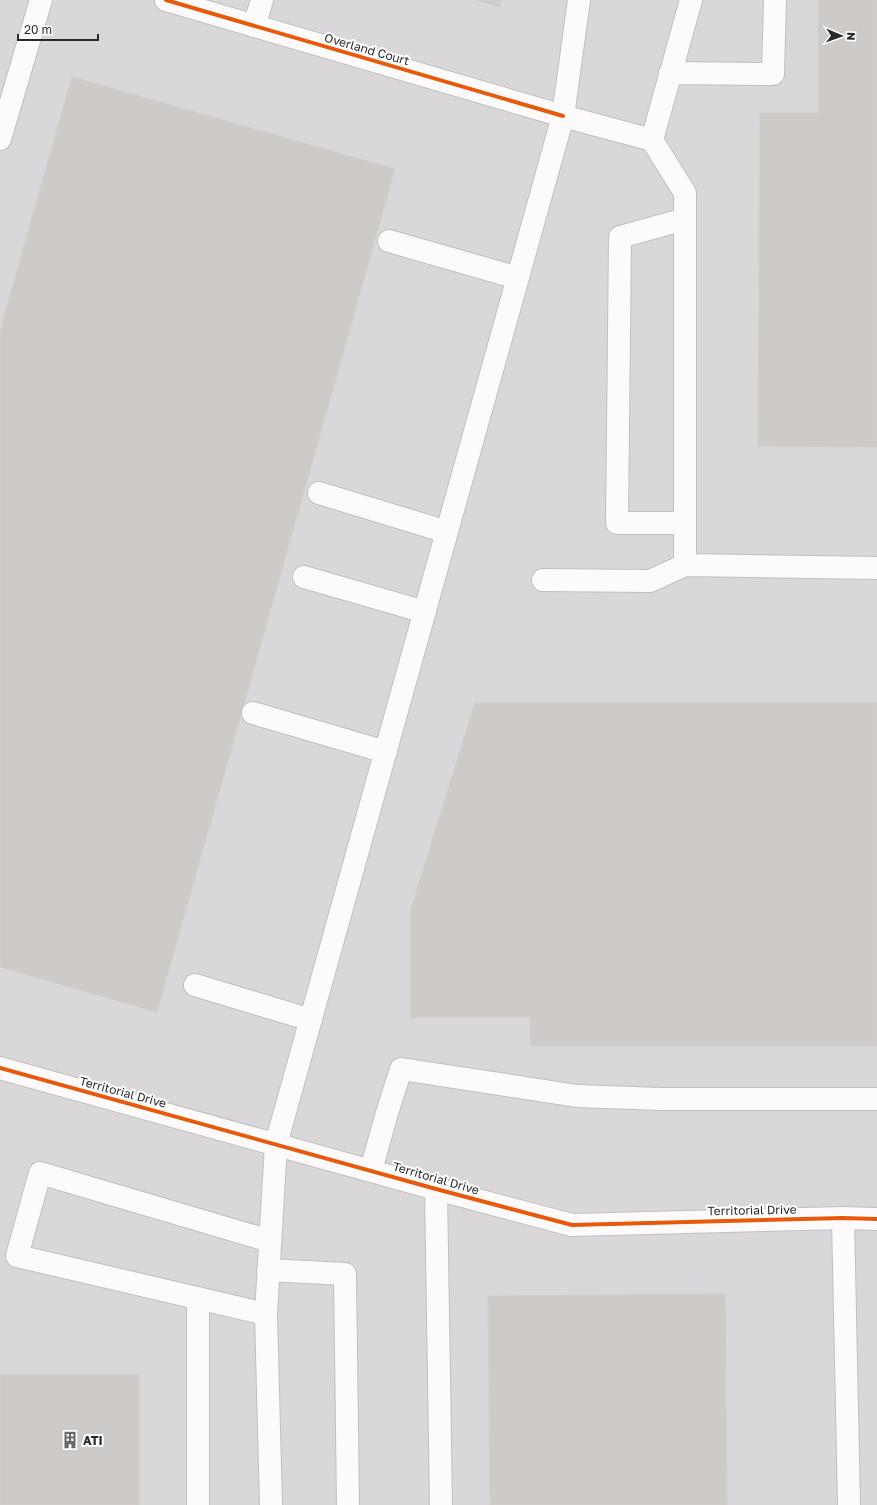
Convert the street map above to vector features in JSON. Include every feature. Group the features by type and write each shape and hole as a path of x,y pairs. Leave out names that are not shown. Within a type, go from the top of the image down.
{"street":[{"path":"0,139 41,0"},
{"name":"Overland Court","path":"166,0 563,116 652,140"},
{"path":"254,26 262,0"},
{"path":"271,1505 266,1314 276,1144 563,116 580,0"},
{"path":"685,565 685,193 652,140 690,0"},
{"path":"670,72 773,74 775,0"},
{"path":"684,523 618,523 620,238 685,219"},
{"path":"389,241 518,278"},
{"path":"319,493 447,532"},
{"path":"543,580 650,581 685,565 877,568"},
{"path":"304,578 425,612"},
{"path":"253,714 386,752"},
{"path":"195,985 311,1020"},
{"name":"Territorial Drive","path":"0,1068 436,1189 572,1225 843,1218 877,1219"},
{"path":"371,1170 401,1069 577,1096 661,1099 877,1098"},
{"path":"266,1314 17,1256 40,1173 270,1241"},
{"path":"436,1189 441,1505"},
{"path":"843,1218 849,1505"},
{"path":"268,1270 345,1274 348,1505"},
{"path":"198,1298 198,1505"}],"shaded area":[{"path":"0,0 877,0 877,1505 0,1505"}],"building":[{"path":"476,0 501,0 499,7"},
{"path":"818,0 877,0 877,447 758,446 760,113 818,113"},
{"path":"72,77 395,169 157,1012 0,967 0,331"},
{"path":"475,703 877,703 877,1046 531,1046 530,1017 410,1017 410,912"},
{"path":"725,1294 727,1505 490,1505 488,1296"},
{"name":"ATI","path":"0,1375 139,1375 139,1505 0,1505"}],"cycle path":[{"path":"166,0 563,116"},
{"path":"0,1068 436,1189 572,1225 843,1218 877,1219"}],"place":[{"name":"ATI","path":"70,1440"}]}
